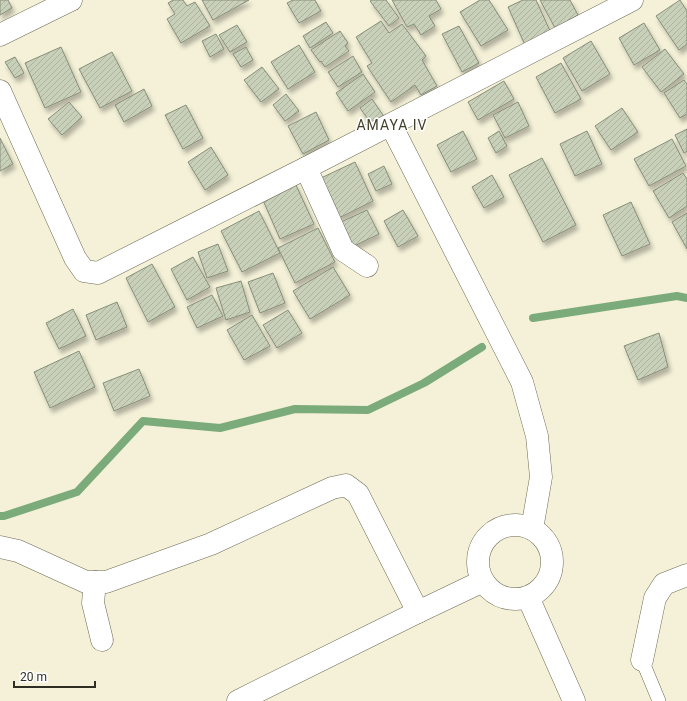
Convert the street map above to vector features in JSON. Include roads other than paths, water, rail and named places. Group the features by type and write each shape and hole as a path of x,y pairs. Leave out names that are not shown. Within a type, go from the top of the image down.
{"street":[{"path":"0,35 71,0"},
{"path":"0,91 75,258 84,271 98,273 391,125 632,0"},
{"path":"391,125 522,382 537,436 541,477 532,529"},
{"path":"306,168 343,250 367,266"},
{"path":"0,547 18,551 86,582 106,582 211,544 332,488 346,485 358,494 418,612"},
{"path":"522,526 532,529 547,544 551,554 552,565 549,575 537,592 528,597 508,599 497,595 489,589 483,581 479,571 478,560 480,550 492,533 501,528 522,526"},
{"path":"642,660 655,598 664,584 687,575"},
{"path":"238,701 483,581"},
{"path":"95,582 93,603 102,640"},
{"path":"528,597 574,701"}],"lane":[{"path":"642,660 660,701"}],"waterway":[{"path":"533,318 677,296 687,298"},
{"path":"0,516 77,492 143,421 220,428 295,409 368,410 424,383 482,347"}],"district":[{"name":"AMAYA IV","path":"392,125"}]}
